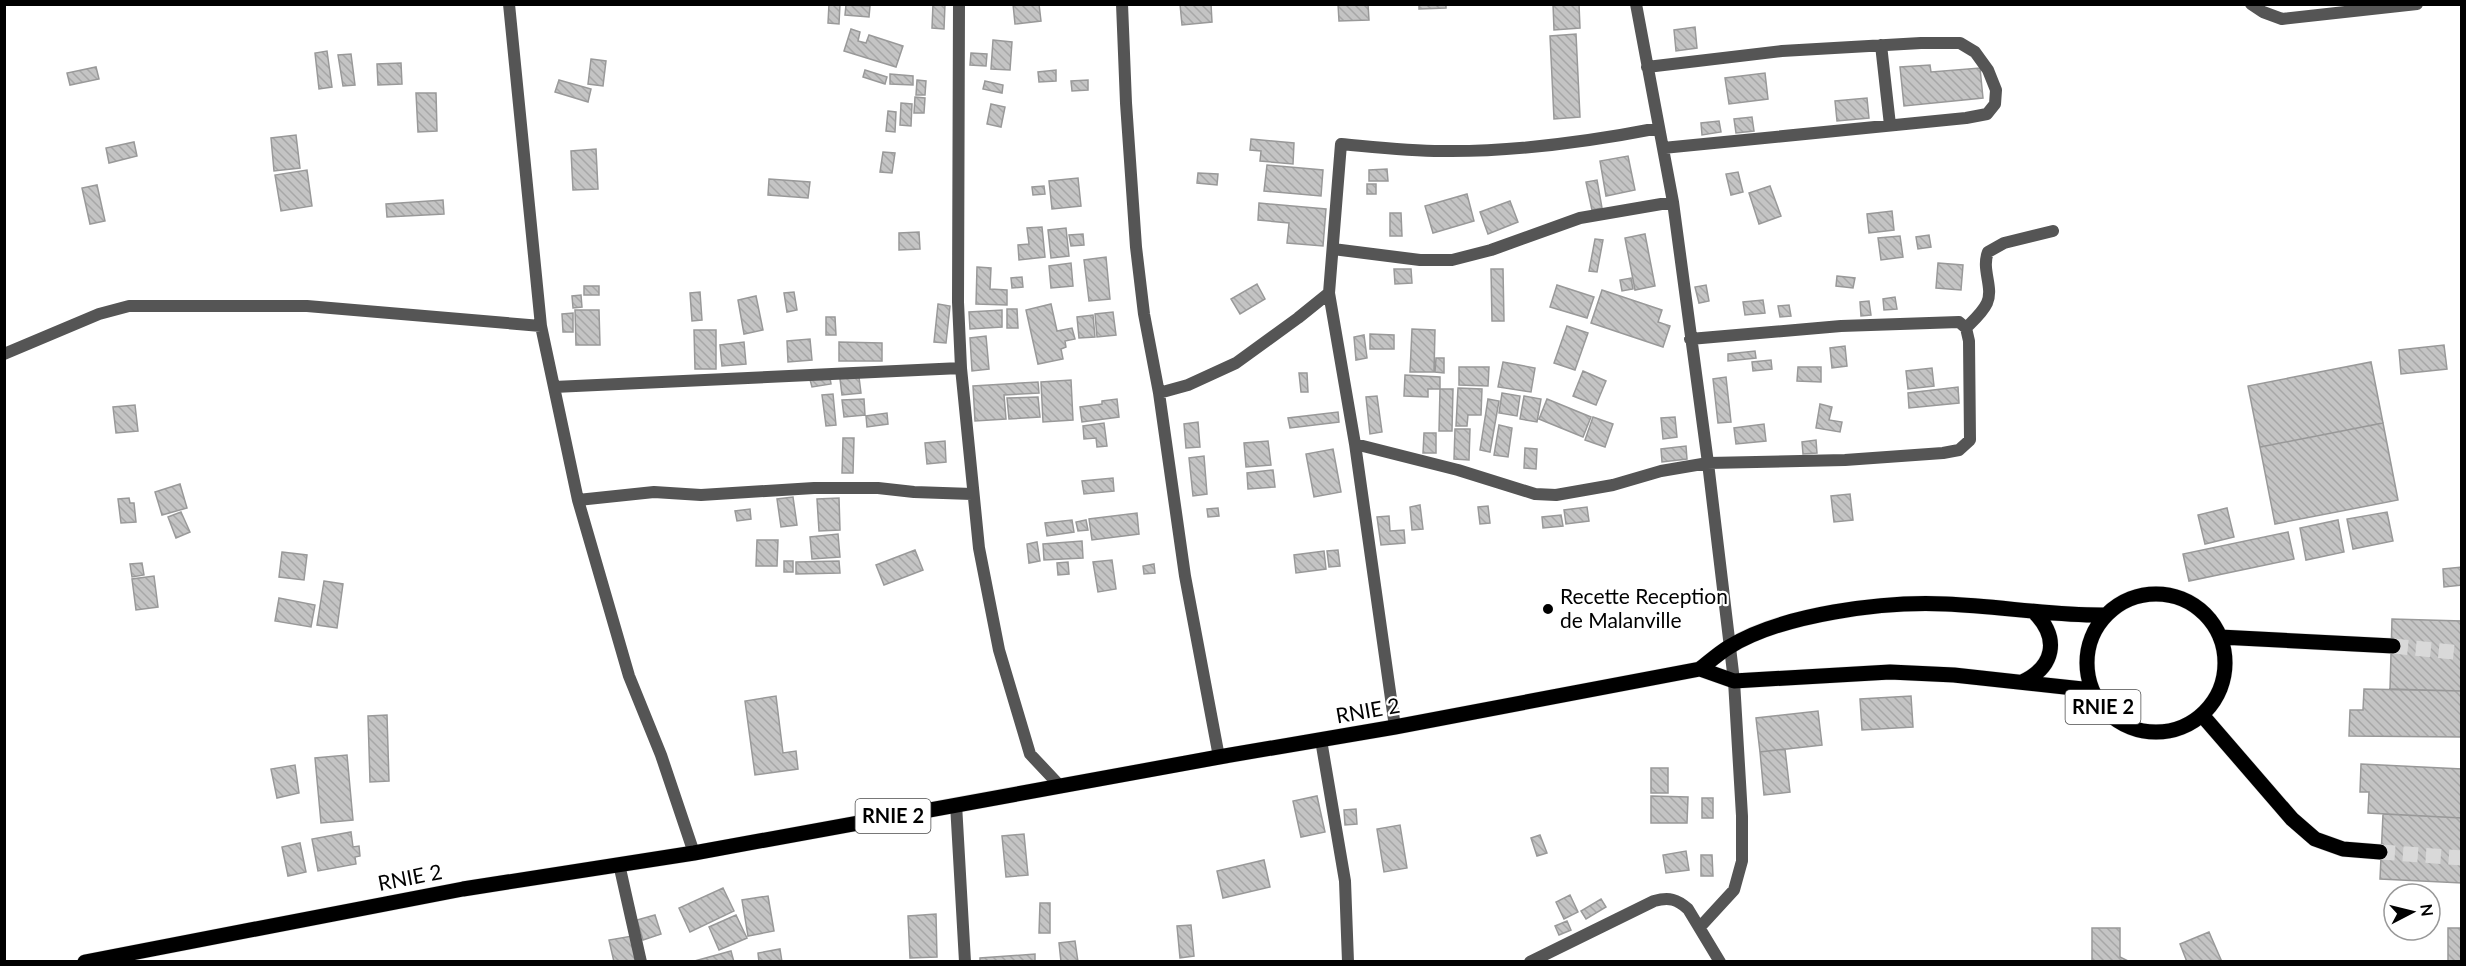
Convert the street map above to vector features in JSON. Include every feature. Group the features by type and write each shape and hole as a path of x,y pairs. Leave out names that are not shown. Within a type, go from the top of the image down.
{"main road":[{"name":"RNIE 2","path":"2163,594 2181,598 2196,607 2209,619 2220,638 2225,660 2223,680 2215,699 2202,715 2180,729 2154,733 2128,727 2107,712 2092,690 2086,664 2091,637 2106,615 2119,604 2133,598 2163,594"},
{"name":"RNIE 2","path":"85,962 463,890 694,853 1220,756 1395,727 1700,669 1728,647 1758,633 1863,607 1945,604 2035,613 2106,615"},
{"path":"2022,682 2035,676 2045,665 2050,652 2045,623 2035,613"},
{"path":"2220,638 2393,646"},
{"name":"RNIE 2","path":"1700,669 1734,681 1890,672 1954,675 2092,690"},
{"path":"2202,715 2292,819 2315,839 2343,849 2380,852"}],"street":[{"path":"509,4 541,326 578,500 629,676 661,755 694,853"},
{"path":"959,4 958,302 961,368 979,548 999,650 1030,754 1061,787"},
{"path":"1122,4 1136,247 1144,315 1159,393 1185,576 1220,756"},
{"path":"1636,4 1673,202 1734,681 1742,816 1742,861 1734,890 1700,927"},
{"path":"2251,4 2263,12 2282,19 2417,4"},
{"path":"1647,67 1782,51 1960,43 1975,52 1988,70 1996,90 1995,104 1987,114 1663,148"},
{"path":"1881,45 1890,125"},
{"path":"1395,727 1355,444 1329,292 1341,144 1441,152 1525,149 1596,140 1659,128"},
{"path":"1334,249 1420,260 1452,260 1491,250 1580,218 1673,202"},
{"path":"1966,328 1987,303 1989,294 1984,263 1988,252 2004,243 2053,231"},
{"path":"1159,393 1188,385 1236,363 1298,318 1329,292"},
{"path":"4,354 99,314 129,306 307,306 541,326"},
{"path":"1355,444 1458,470 1535,494 1556,495 1613,485 1661,471 1708,463 1834,460 1943,453 1959,450 1970,440 1969,341 1966,328 1959,322 1842,326 1690,339"},
{"path":"554,387 961,368"},
{"path":"578,500 654,492 701,495 814,488 878,488 972,494"},
{"path":"1322,740 1344,880 1348,962"},
{"path":"956,804 965,962"},
{"path":"619,864 641,962"},
{"path":"1530,962 1654,901 1665,898 1681,902 1700,927 1720,962"}],"building":[{"path":"829,4 840,4 839,24 828,23"},
{"path":"933,4 945,4 944,29 932,28"},
{"path":"1013,4 1039,4 1041,21 1015,24"},
{"path":"1180,4 1211,4 1212,22 1182,25"},
{"path":"1338,4 1368,4 1369,20 1339,21"},
{"path":"1419,4 1446,4 1446,8 1419,9"},
{"path":"1553,4 1579,4 1580,28 1554,30"},
{"path":"846,5 870,6 869,17 845,15"},
{"path":"1695,27 1697,48 1676,51 1674,30"},
{"path":"851,29 860,32 858,41 866,43 869,35 903,46 896,67 844,51"},
{"path":"1576,34 1580,117 1554,119 1550,36"},
{"path":"993,40 1012,42 1010,70 991,69"},
{"path":"327,51 332,87 319,89 315,53"},
{"path":"971,53 987,54 986,66 970,65"},
{"path":"351,54 355,85 343,86 338,55"},
{"path":"591,59 606,61 603,86 588,84"},
{"path":"401,63 402,84 378,85 377,64"},
{"path":"1930,65 1931,72 1980,68 1983,98 1904,106 1900,67"},
{"path":"96,67 99,79 70,85 67,73"},
{"path":"865,70 887,77 885,84 863,77"},
{"path":"1056,70 1056,81 1039,82 1038,72"},
{"path":"1765,73 1768,99 1729,104 1725,78"},
{"path":"890,74 913,76 913,85 890,84"},
{"path":"559,80 591,89 588,102 555,92"},
{"path":"917,80 926,81 925,95 916,95"},
{"path":"1088,80 1088,90 1072,91 1071,81"},
{"path":"985,81 1003,85 1002,93 983,89"},
{"path":"416,93 436,93 437,131 418,132"},
{"path":"915,97 925,98 924,113 914,113"},
{"path":"1867,98 1869,118 1837,121 1835,101"},
{"path":"901,103 912,104 911,126 900,125"},
{"path":"991,104 1005,107 1001,127 987,124"},
{"path":"888,111 896,112 895,132 886,131"},
{"path":"1752,117 1754,131 1736,133 1734,119"},
{"path":"1719,121 1721,132 1702,135 1701,123"},
{"path":"296,135 300,168 274,171 271,138"},
{"path":"1251,139 1294,143 1293,164 1260,161 1261,151 1250,150"},
{"path":"134,142 137,156 109,163 106,148"},
{"path":"596,149 598,189 573,190 571,151"},
{"path":"883,152 895,153 892,173 880,172"},
{"path":"1628,156 1635,190 1606,196 1600,161"},
{"path":"1267,165 1323,170 1321,196 1264,191"},
{"path":"1387,169 1388,181 1369,181 1369,170"},
{"path":"307,170 312,206 281,211 275,175"},
{"path":"1738,172 1743,192 1731,195 1726,174"},
{"path":"1198,173 1218,174 1217,185 1197,183"},
{"path":"1078,178 1081,206 1052,209 1049,181"},
{"path":"769,179 810,182 808,198 768,195"},
{"path":"1597,180 1602,208 1592,210 1586,182"},
{"path":"1367,184 1376,184 1376,194 1367,194"},
{"path":"97,185 105,221 90,224 82,188"},
{"path":"1044,186 1045,194 1033,195 1032,187"},
{"path":"1770,186 1781,216 1759,224 1749,193"},
{"path":"1467,194 1474,221 1433,233 1425,206"},
{"path":"443,200 444,214 387,217 386,204"},
{"path":"1510,201 1518,222 1488,234 1480,212"},
{"path":"1259,203 1326,209 1323,246 1287,243 1289,223 1258,220"},
{"path":"1892,211 1894,230 1869,233 1867,214"},
{"path":"1390,213 1401,213 1402,236 1390,236"},
{"path":"1042,227 1045,257 1019,260 1018,245 1029,244 1027,228"},
{"path":"1066,228 1069,256 1051,258 1048,230"},
{"path":"919,232 920,249 899,250 899,233"},
{"path":"1083,234 1084,245 1071,246 1069,235"},
{"path":"1645,234 1655,286 1635,290 1625,238"},
{"path":"1929,235 1931,247 1918,249 1916,237"},
{"path":"1900,236 1903,257 1881,260 1878,238"},
{"path":"1595,239 1603,240 1597,272 1589,271"},
{"path":"1106,257 1110,299 1089,301 1084,260"},
{"path":"1071,263 1073,286 1051,288 1049,266"},
{"path":"1938,263 1963,265 1961,290 1936,288"},
{"path":"977,267 991,268 990,289 1007,290 1007,305 976,304"},
{"path":"1394,269 1411,269 1412,283 1395,284"},
{"path":"1491,269 1503,269 1504,321 1492,321"},
{"path":"1837,276 1855,278 1853,288 1836,286"},
{"path":"1022,277 1023,287 1012,288 1011,278"},
{"path":"1631,278 1633,289 1622,291 1620,280"},
{"path":"1257,284 1265,299 1240,314 1231,299"},
{"path":"1557,285 1594,297 1587,318 1550,307"},
{"path":"1706,285 1709,301 1699,303 1695,287"},
{"path":"584,286 599,286 599,295 584,295"},
{"path":"1602,290 1662,310 1658,322 1670,326 1663,347 1591,323"},
{"path":"700,292 702,320 692,321 690,293"},
{"path":"794,292 797,310 787,312 784,293"},
{"path":"581,295 582,307 573,308 572,296"},
{"path":"756,296 763,330 744,334 738,300"},
{"path":"1895,297 1897,309 1884,310 1883,299"},
{"path":"1763,300 1765,313 1745,315 1743,302"},
{"path":"1869,301 1871,315 1861,316 1860,302"},
{"path":"938,304 950,306 946,343 934,342"},
{"path":"1051,304 1057,331 1072,328 1075,339 1065,341 1066,347 1061,349 1063,359 1038,364 1026,310"},
{"path":"1789,305 1791,316 1780,317 1778,306"},
{"path":"1007,309 1017,309 1018,328 1007,328"},
{"path":"575,310 599,310 600,345 576,345"},
{"path":"1002,310 1002,327 970,329 969,312"},
{"path":"1113,312 1116,335 1097,337 1095,314"},
{"path":"573,313 573,332 563,332 562,314"},
{"path":"1093,315 1095,337 1079,338 1077,317"},
{"path":"826,317 835,317 836,335 826,335"},
{"path":"1567,326 1588,333 1575,370 1554,363"},
{"path":"1412,329 1435,330 1434,372 1410,372"},
{"path":"694,330 716,330 716,369 695,369"},
{"path":"1370,334 1394,335 1394,349 1370,349"},
{"path":"1364,335 1367,358 1356,360 1354,337"},
{"path":"986,336 989,369 972,371 970,338"},
{"path":"810,339 812,360 788,362 787,341"},
{"path":"744,342 746,364 722,366 720,345"},
{"path":"839,342 882,343 882,361 839,361"},
{"path":"2444,345 2447,369 2401,374 2399,350"},
{"path":"1845,346 1847,366 1832,368 1830,348"},
{"path":"1755,351 1756,358 1728,361 1728,354"},
{"path":"1436,358 1444,358 1444,373 1435,372"},
{"path":"1771,360 1772,369 1753,371 1752,362"},
{"path":"1503,362 1535,368 1531,392 1498,387"},
{"path":"2371,362 2383,423 2260,447 2248,386"},
{"path":"1459,367 1489,367 1488,386 1459,385"},
{"path":"1798,367 1821,367 1821,382 1797,381"},
{"path":"1932,368 1934,386 1908,389 1906,371"},
{"path":"858,369 861,393 842,395 839,371"},
{"path":"1583,371 1606,381 1596,405 1573,396"},
{"path":"829,372 831,384 812,387 809,376"},
{"path":"1299,373 1307,373 1308,392 1301,392"},
{"path":"1405,375 1440,377 1440,389 1428,389 1428,397 1404,396"},
{"path":"1726,377 1731,422 1718,423 1713,379"},
{"path":"1071,380 1073,420 1043,422 1041,382"},
{"path":"1038,382 1039,393 1004,395 1006,419 975,421 973,386"},
{"path":"1958,387 1959,403 1909,408 1908,393"},
{"path":"1458,388 1482,389 1481,415 1468,415 1467,426 1456,426"},
{"path":"1440,389 1453,389 1452,431 1439,431"},
{"path":"1502,393 1520,396 1517,416 1499,413"},
{"path":"833,394 836,425 826,426 822,395"},
{"path":"1377,396 1382,432 1370,434 1366,397"},
{"path":"1524,396 1541,399 1537,422 1520,419"},
{"path":"1038,397 1040,417 1009,419 1007,398"},
{"path":"864,399 865,415 844,417 842,400"},
{"path":"1117,399 1119,417 1082,422 1080,407"},
{"path":"1488,399 1499,401 1490,452 1480,450"},
{"path":"1547,399 1591,417 1583,437 1539,419"},
{"path":"1820,404 1832,407 1829,420 1842,422 1840,432 1816,428"},
{"path":"135,405 138,431 116,433 113,407"},
{"path":"1338,412 1339,422 1290,428 1288,418"},
{"path":"887,413 888,424 867,427 866,416"},
{"path":"1593,417 1613,424 1605,447 1585,440"},
{"path":"1675,417 1677,437 1663,439 1661,418"},
{"path":"1198,422 1200,447 1186,448 1184,424"},
{"path":"1104,423 1107,446 1097,447 1096,438 1084,439 1083,426"},
{"path":"2383,423 2398,500 2275,524 2260,447"},
{"path":"1764,424 1766,441 1736,444 1734,428"},
{"path":"1499,425 1512,428 1508,457 1494,455"},
{"path":"1455,429 1470,429 1469,460 1454,459"},
{"path":"1424,433 1436,433 1436,453 1423,453"},
{"path":"843,438 854,438 853,473 842,473"},
{"path":"1816,440 1817,453 1803,454 1802,442"},
{"path":"945,441 946,462 927,464 925,443"},
{"path":"1268,441 1271,465 1246,467 1244,443"},
{"path":"1686,446 1687,459 1662,462 1661,449"},
{"path":"1525,448 1537,449 1536,469 1524,468"},
{"path":"1333,449 1341,492 1314,497 1306,454"},
{"path":"1204,456 1207,494 1193,496 1189,458"},
{"path":"1273,470 1275,487 1248,489 1247,473"},
{"path":"1113,478 1114,491 1084,494 1082,481"},
{"path":"180,484 187,508 162,515 155,492"},
{"path":"1850,494 1853,520 1834,522 1831,496"},
{"path":"793,497 797,525 781,527 777,499"},
{"path":"129,498 130,503 134,503 136,522 121,523 118,499"},
{"path":"839,498 840,530 819,531 817,499"},
{"path":"1420,505 1423,529 1412,530 1410,507"},
{"path":"1488,506 1490,523 1480,524 1478,507"},
{"path":"1587,507 1589,521 1566,524 1564,510"},
{"path":"1218,508 1219,516 1208,517 1207,509"},
{"path":"2227,508 2234,537 2205,544 2198,515"},
{"path":"750,509 751,519 737,521 735,511"},
{"path":"181,512 190,532 176,538 168,517"},
{"path":"2387,512 2393,541 2353,549 2347,519"},
{"path":"1137,513 1139,534 1092,540 1089,519"},
{"path":"1561,515 1563,526 1543,528 1542,517"},
{"path":"1389,516 1390,531 1404,530 1405,543 1381,545 1377,517"},
{"path":"1072,520 1074,532 1047,536 1045,523"},
{"path":"1086,520 1088,530 1078,531 1076,522"},
{"path":"2338,520 2344,552 2306,560 2300,528"},
{"path":"2288,532 2294,559 2189,581 2183,554"},
{"path":"838,534 840,557 812,559 810,537"},
{"path":"757,540 778,540 777,566 756,566"},
{"path":"1082,541 1083,558 1044,560 1043,544"},
{"path":"1037,542 1040,561 1029,563 1027,544"},
{"path":"915,550 923,570 884,585 876,565"},
{"path":"1338,550 1340,566 1329,567 1327,551"},
{"path":"1324,551 1326,569 1296,573 1294,555"},
{"path":"282,552 307,555 304,580 279,577"},
{"path":"1112,560 1116,589 1098,592 1093,562"},
{"path":"784,561 793,561 793,572 784,572"},
{"path":"839,561 840,573 796,574 796,562"},
{"path":"1068,562 1069,574 1058,575 1057,563"},
{"path":"142,563 144,575 132,577 130,564"},
{"path":"1154,564 1155,573 1144,574 1143,566"},
{"path":"2462,567 2462,585 2444,587 2443,569"},
{"path":"154,576 158,607 136,610 132,579"},
{"path":"324,581 343,584 337,628 317,625"},
{"path":"279,598 315,605 311,627 275,621"},
{"path":"2392,619 2462,621 2462,691 2390,689"},
{"path":"2364,689 2462,691 2462,737 2349,736 2350,710 2363,710"},
{"path":"776,696 783,753 796,751 798,769 755,775 745,701"},
{"path":"1911,696 1913,727 1862,730 1860,699"},
{"path":"1818,711 1822,745 1760,752 1756,718"},
{"path":"387,715 389,781 370,782 368,716"},
{"path":"1785,749 1790,792 1764,795 1760,752"},
{"path":"347,755 353,820 321,823 315,758"},
{"path":"2361,764 2462,769 2462,818 2368,813 2369,792 2360,792"},
{"path":"295,765 299,793 277,798 271,769"},
{"path":"1651,768 1668,768 1668,793 1651,793"},
{"path":"1317,796 1325,832 1301,837 1293,801"},
{"path":"1651,796 1688,797 1687,823 1651,823"},
{"path":"1702,798 1713,798 1713,818 1702,818"},
{"path":"1356,809 1357,824 1345,825 1344,810"},
{"path":"2383,814 2462,818 2462,883 2380,879"},
{"path":"1400,825 1407,868 1384,872 1377,829"},
{"path":"351,832 353,847 359,846 360,856 355,857 356,864 318,871 312,839"},
{"path":"1024,834 1028,875 1006,877 1002,836"},
{"path":"1540,835 1547,853 1537,856 1531,838"},
{"path":"300,843 306,872 288,876 282,847"},
{"path":"1686,851 1689,870 1666,873 1663,855"},
{"path":"1701,855 1712,855 1713,876 1701,876"},
{"path":"1264,860 1270,887 1223,898 1217,871"},
{"path":"723,888 734,911 690,932 679,908"},
{"path":"1570,895 1578,912 1564,919 1556,902"},
{"path":"768,896 774,931 748,936 742,900"},
{"path":"1601,899 1606,907 1586,919 1581,911"},
{"path":"1040,903 1050,903 1050,933 1039,933"},
{"path":"936,914 937,957 910,958 908,916"},
{"path":"655,915 661,934 643,940 637,920"},
{"path":"736,915 747,938 719,950 709,927"},
{"path":"1567,921 1571,930 1559,935 1555,926"},
{"path":"1191,925 1194,956 1180,958 1177,926"},
{"path":"2092,928 2120,928 2120,957 2130,962 2092,962"},
{"path":"2448,928 2462,928 2462,962 2448,962"},
{"path":"2209,932 2222,962 2187,962 2180,944"},
{"path":"632,936 637,962 614,962 609,940"},
{"path":"1075,941 1078,962 1061,962 1059,943"},
{"path":"780,949 782,962 759,962 758,953"},
{"path":"731,951 734,962 691,962"},
{"path":"1035,954 1035,962 980,962 980,958"}],"tunnel":[{"path":"2393,646 2462,653"},
{"path":"2380,852 2462,858"}],"place":[{"name":"Recette Reception de Malanville","path":"1548,609"}]}
